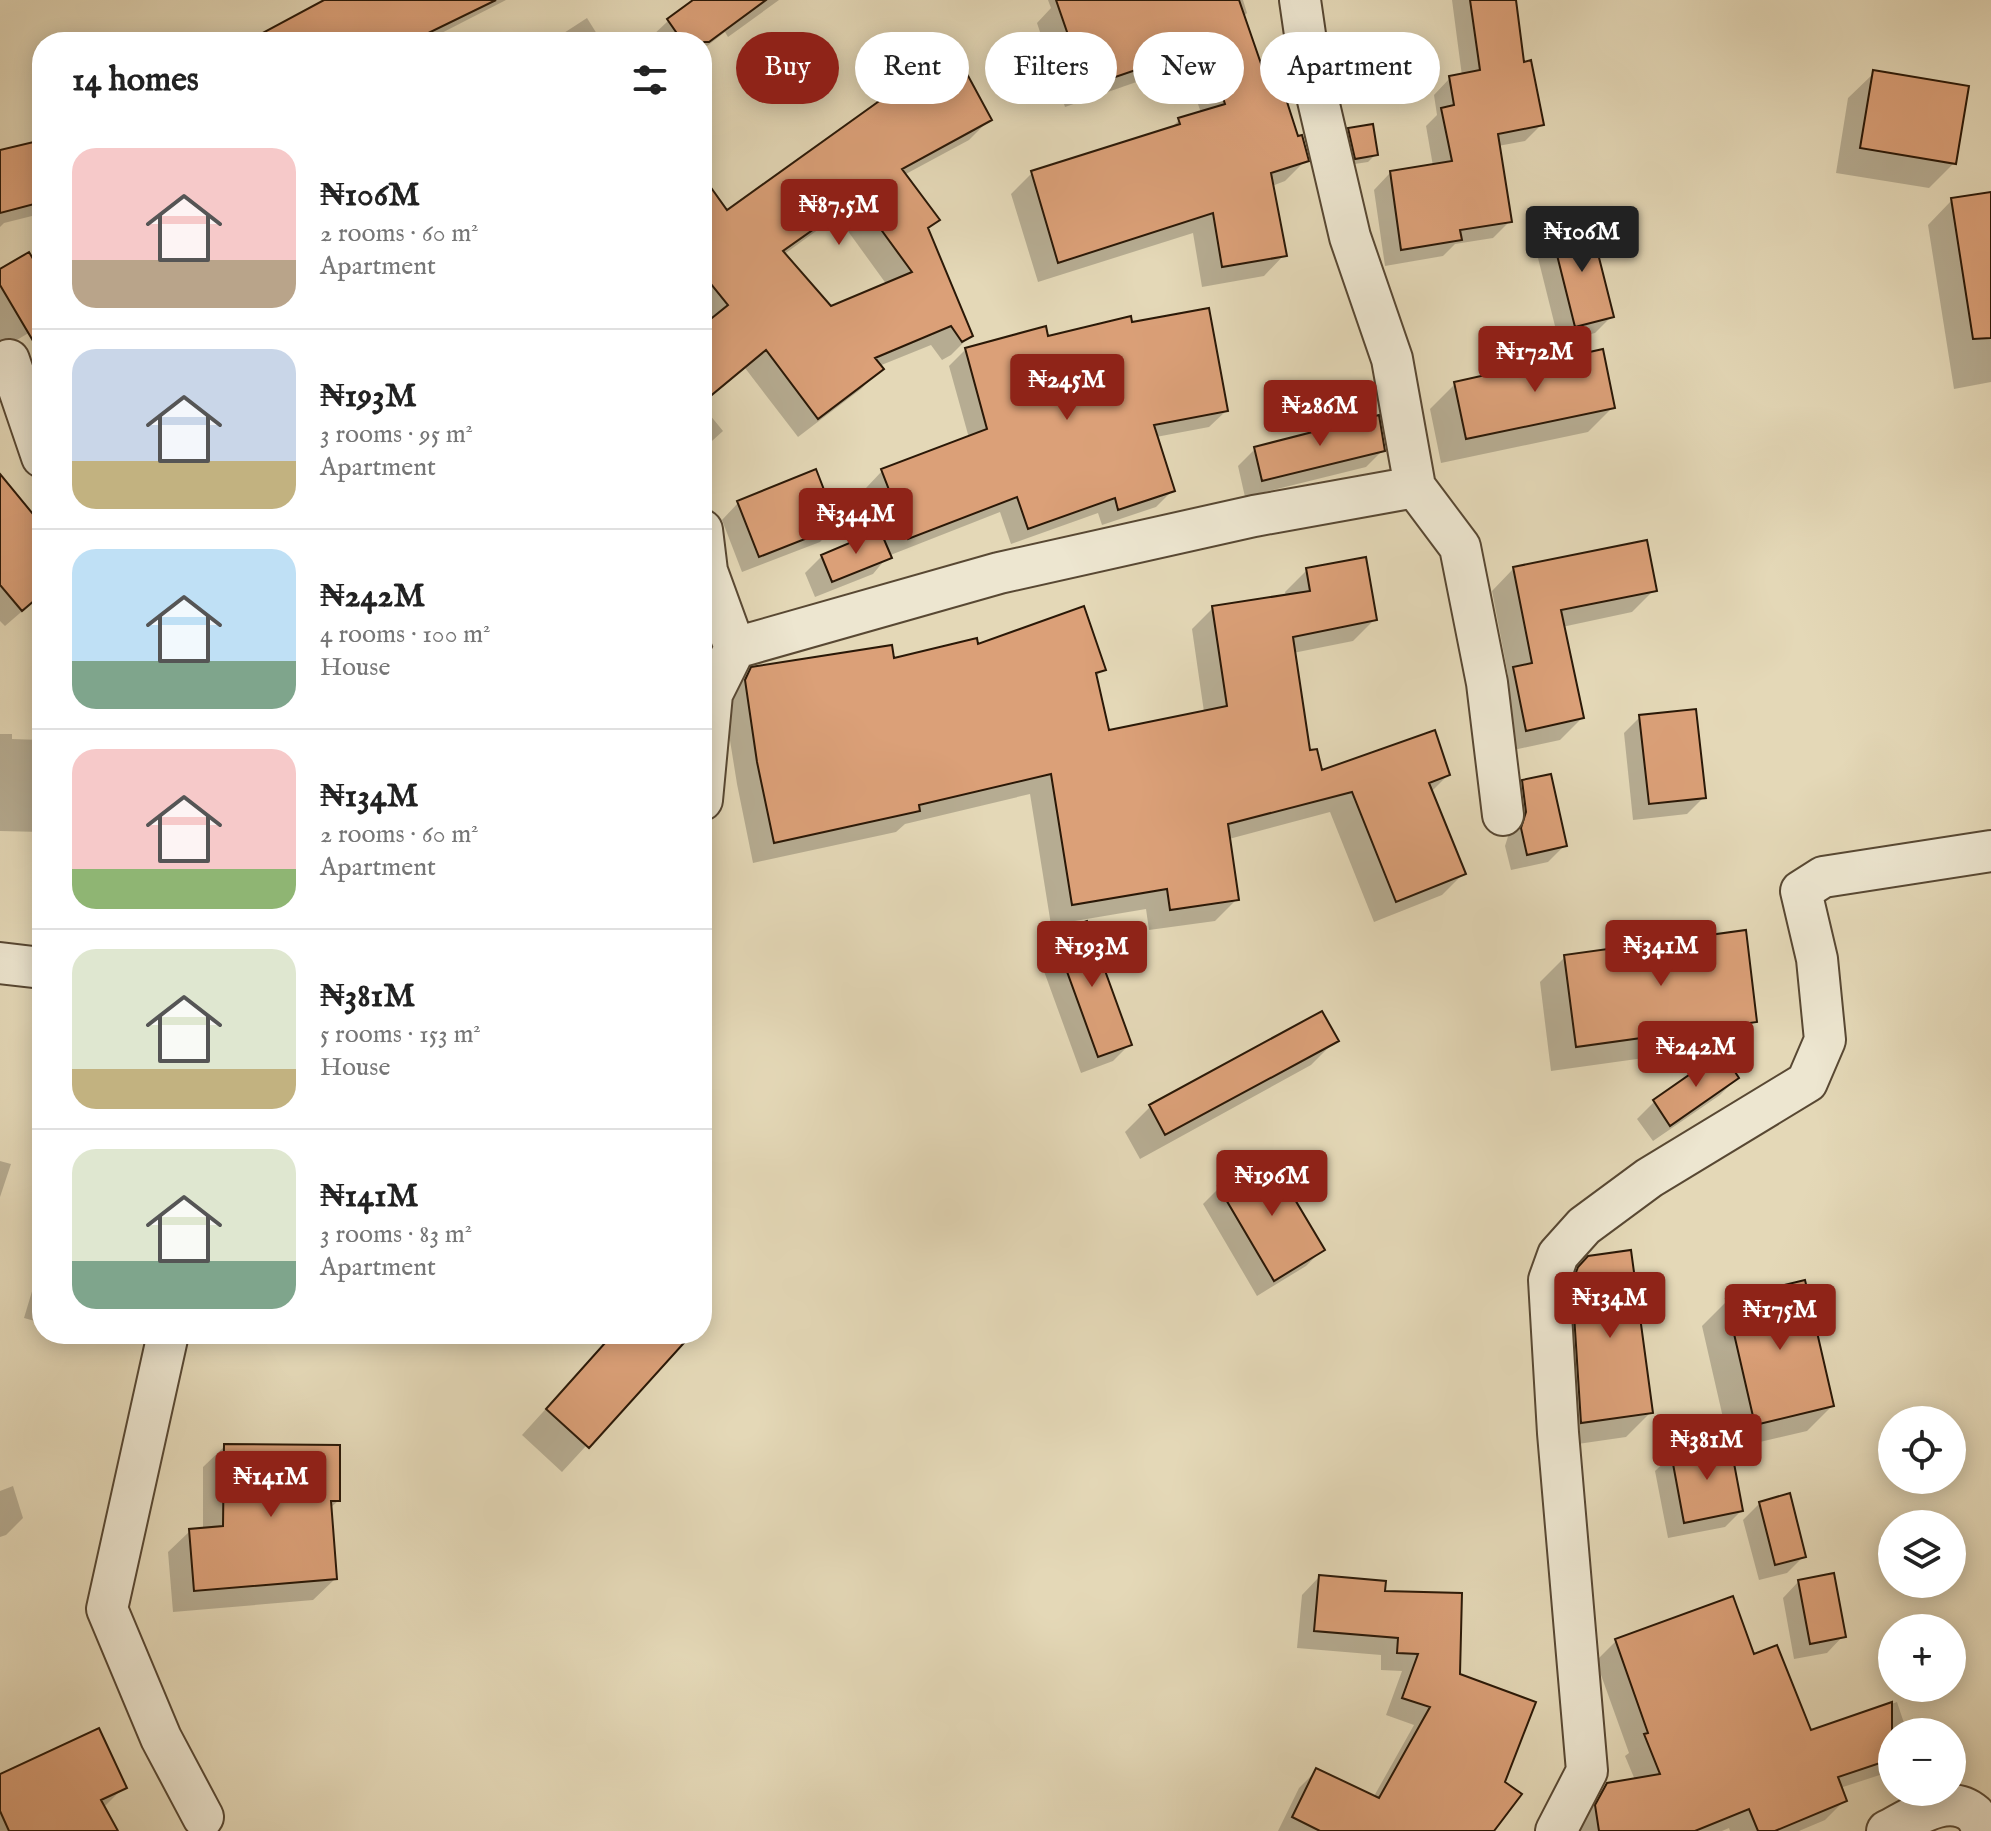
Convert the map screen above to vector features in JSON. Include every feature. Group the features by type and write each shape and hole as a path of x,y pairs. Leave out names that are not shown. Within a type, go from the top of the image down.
{"street":[{"path":"1300,0 1309,62 1350,237 1392,359 1415,487 1460,547 1487,683 1503,815"},
{"path":"9,360 32,428"},
{"path":"735,648 999,573 1254,516 1415,487"},
{"path":"712,585 735,648 712,694"},
{"path":"1556,1831 1587,1771 1558,1433 1549,1280 1558,1255 1584,1226 1649,1178 1807,1082 1825,1040 1817,959 1801,891 1823,877 1991,851"},
{"path":"0,963 32,967"},
{"path":"166,1344 107,1609 161,1738 203,1817"},
{"path":"1887,1831 1939,1805 1959,1807 1975,1815 1983,1831"}],"building":[{"path":"324,0 496,0 430,32 265,32"},
{"path":"693,0 766,0 712,40 712,32 676,32 667,19"},
{"path":"1056,0 1239,0 1260,61 1260,104 1288,104 1298,136 1302,135 1309,161 1271,173 1287,256 1222,267 1213,213 1058,263 1031,171 1180,124 1178,118 1225,104 1244,104 1244,32 1133,32 1133,71 1117,76 1117,32 1067,32"},
{"path":"1470,0 1516,0 1524,62 1531,60 1544,125 1498,134 1512,222 1460,230 1462,240 1401,250 1390,171 1452,161 1441,108 1454,105 1449,76 1480,70"},
{"path":"1873,70 1969,86 1956,164 1860,148"},
{"path":"969,78 992,120 902,169 940,220 928,228 973,336 962,342 951,326 875,358 884,369 818,419 766,350 712,395 712,318 728,305 712,285 712,189 727,210 875,104 969,104","holes":["858,198 912,272 831,306 783,251"]},
{"path":"1373,124 1378,155 1355,159 1348,128"},
{"path":"32,142 32,205 0,213 0,150"},
{"path":"1991,192 1991,338 1973,339 1951,198"},
{"path":"1590,222 1614,317 1575,327 1551,231"},
{"path":"29,252 32,257 32,339 0,285 0,269"},
{"path":"1209,308 1228,411 1154,425 1175,491 1118,510 1115,498 1028,529 1017,497 908,539 881,469 987,429 965,348 1046,326 1048,336 1131,316 1132,322"},
{"path":"1603,349 1615,408 1466,439 1454,382"},
{"path":"1379,415 1385,451 1262,481 1254,447"},
{"path":"816,469 838,526 759,557 737,501"},
{"path":"0,474 32,513 32,602 22,611 0,585"},
{"path":"880,530 892,558 832,582 821,555"},
{"path":"1647,540 1657,591 1561,610 1584,718 1526,731 1513,667 1532,663 1513,567"},
{"path":"1366,557 1377,620 1293,637 1310,750 1317,749 1322,770 1435,730 1450,775 1429,783 1466,874 1396,902 1352,792 1228,824 1239,900 1170,910 1167,889 1072,905 1051,774 919,805 920,811 774,843 757,762 745,680 751,667 892,645 894,658 977,638 978,644 1084,606 1106,670 1096,673 1109,730 1227,706 1212,606 1310,591 1306,568"},
{"path":"1696,709 1706,798 1649,804 1639,715"},
{"path":"1551,774 1567,846 1527,855 1521,828 1526,812 1522,780"},
{"path":"1087,921 1132,1045 1098,1057 1053,933"},
{"path":"1746,930 1757,1022 1576,1047 1564,955"},
{"path":"1322,1011 1339,1041 1165,1135 1149,1105"},
{"path":"1722,1052 1739,1078 1670,1126 1653,1100"},
{"path":"1269,1156 1325,1250 1274,1281 1218,1186"},
{"path":"1631,1250 1653,1413 1581,1423 1572,1283 1578,1267 1588,1256"},
{"path":"1805,1280 1834,1406 1755,1425 1726,1299"},
{"path":"604,1344 683,1344 589,1448 546,1409"},
{"path":"1730,1442 1743,1511 1684,1523 1671,1453"},
{"path":"224,1444 340,1445 340,1501 331,1501 337,1579 194,1591 189,1529 223,1526"},
{"path":"1790,1493 1806,1557 1775,1565 1759,1502"},
{"path":"1834,1573 1846,1637 1810,1644 1798,1580"},
{"path":"1319,1575 1386,1581 1385,1591 1462,1593 1460,1674 1536,1702 1505,1782 1522,1794 1494,1831 1320,1831 1292,1817 1316,1768 1379,1798 1430,1707 1402,1698 1418,1654 1397,1653 1398,1638 1314,1631"},
{"path":"1733,1596 1754,1654 1777,1645 1811,1730 1892,1702 1892,1718 1878,1718 1878,1764 1838,1777 1847,1801 1775,1831 1758,1831 1749,1809 1695,1831 1599,1831 1595,1805 1607,1783 1660,1774 1644,1734 1648,1733 1615,1639"},
{"path":"99,1728 127,1788 101,1800 118,1831 9,1831 0,1811 0,1774"}]}
